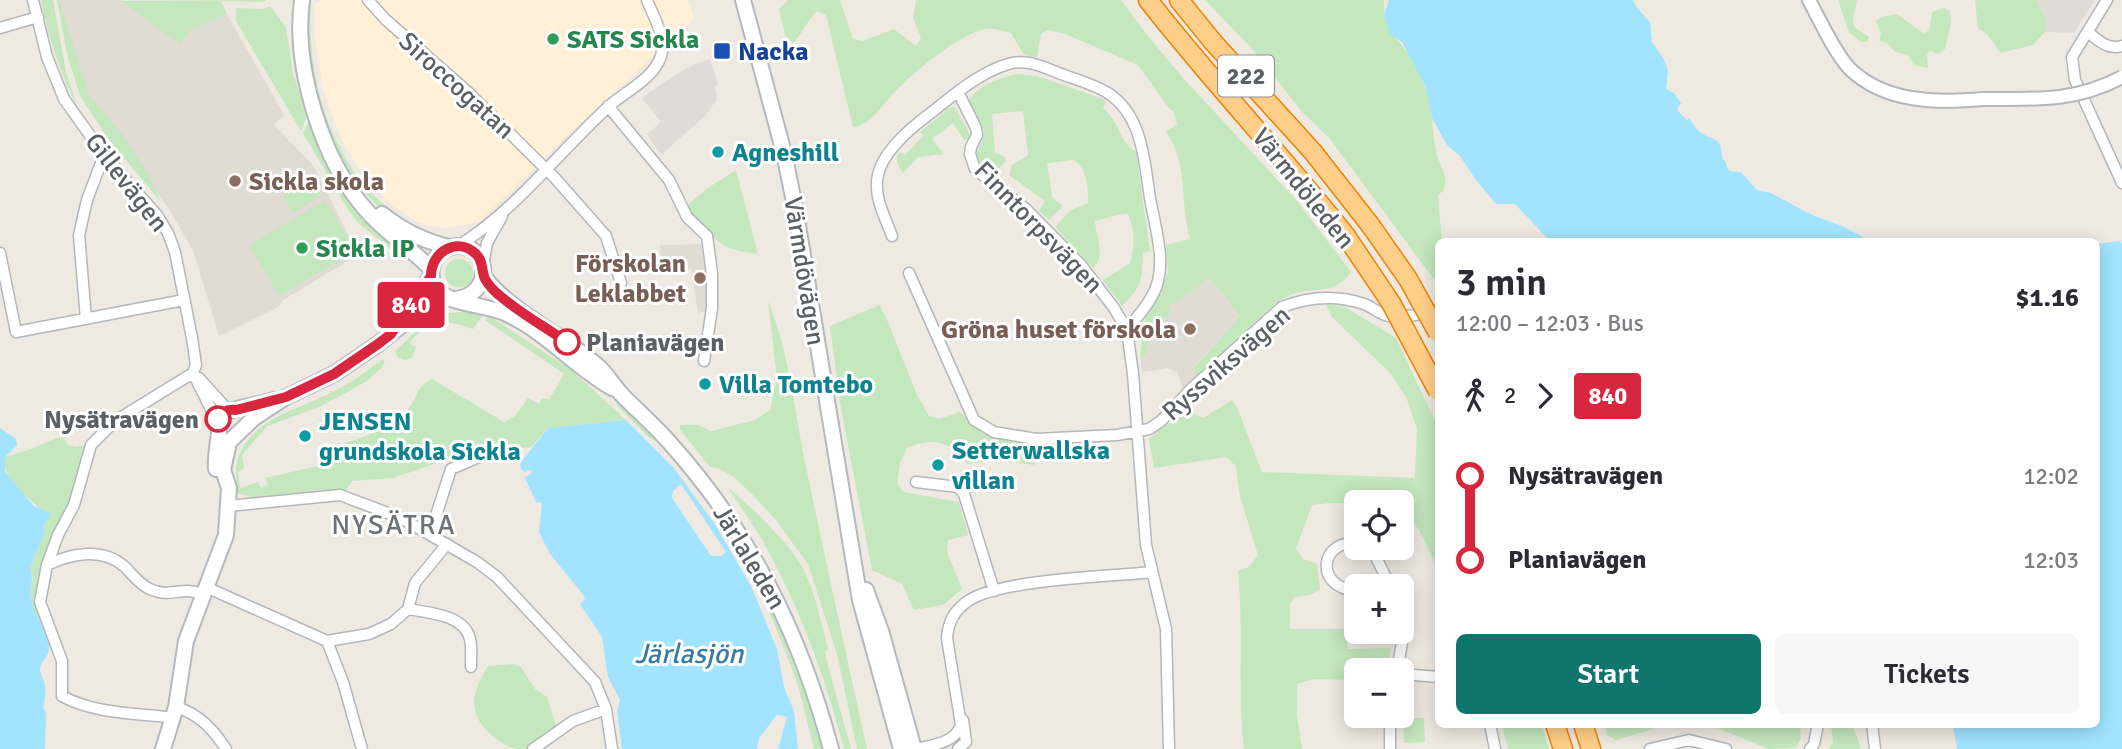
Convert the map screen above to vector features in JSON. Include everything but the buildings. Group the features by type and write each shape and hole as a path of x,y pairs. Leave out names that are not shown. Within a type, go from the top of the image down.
{"highway":[{"name":"Värmdöleden","path":"1148,0 1346,236 1391,303 1435,385"},
{"name":"Värmdöleden","path":"1179,0 1313,152 1371,226 1408,279 1435,328"},
{"path":"1556,728 1563,749"},
{"path":"1584,728 1591,749"}],"main road":[{"path":"302,0 302,57 310,98 345,185 368,213 431,272 439,291 451,298"},
{"name":"Värmdövägen","path":"743,0 784,153 795,207 860,600 901,749"},
{"path":"163,749 175,712 191,622 223,548 229,488 223,470 229,442 254,418 286,397 334,374 429,304 474,294 480,286 483,272 474,252 425,241 398,227 374,208 332,155"},
{"path":"391,334 431,272 437,256 454,247"},
{"name":"Järlaleden","path":"483,272 499,295 586,355 604,371 620,393 669,441 713,496 763,573 786,618 807,668 831,749"},
{"name":"Järlaleden","path":"451,298 508,314 540,334 601,382 620,393"},
{"path":"228,506 216,475 216,445 221,414 286,397"},
{"path":"232,410 244,419 240,432"},
{"path":"219,426 228,436 240,432"},
{"name":"Värmdövägen","path":"850,546 881,631 915,749"}],"street":[{"name":"Gillevägen","path":"33,0 47,57 64,99 104,155 157,215 168,233 175,252 196,365 193,373 219,426"},
{"name":"Siroccogatan","path":"368,0 385,19 469,93 547,169"},
{"path":"454,247 506,209 608,106 652,71 664,48 646,0"},
{"path":"1809,0 1849,68 1873,85 1918,99 1950,102 2054,98 2078,95 2122,77"},
{"path":"2107,0 2072,57 2075,80 2122,183"},
{"path":"0,28 38,17"},
{"path":"2088,33 2106,46 2122,46"},
{"path":"892,236 878,200 876,188 880,169 892,150 915,125 958,92 1000,67 1027,62 1102,90 1125,109 1142,147 1159,257 1160,276 1152,296 1127,330"},
{"name":"Finntorpsvägen","path":"958,92 976,128 977,135 970,154 975,169 1033,216 1081,265 1127,330 1138,432 1141,504 1151,572 1161,601 1166,629 1169,749"},
{"path":"608,106 669,180 687,217 707,236 712,274 712,308 704,361"},
{"path":"86,319 79,235 87,200 104,155"},
{"path":"547,169 606,236 621,283"},
{"path":"483,272 487,243 506,209"},
{"path":"0,253 16,332 184,300"},
{"path":"909,273 967,407 979,424 1005,436 1036,439 1138,432"},
{"name":"Ryssviksvägen","path":"1138,432 1161,421 1191,389 1282,307 1298,301 1328,298 1366,304 1386,316 1411,316 1435,311"},
{"path":"226,749 199,718 175,712 93,708 74,703 62,696 62,661 40,602 47,565 58,535 74,505 91,445 115,421 193,373 232,410"},
{"path":"430,534 451,469 479,457"},
{"path":"916,482 958,487 964,494 994,591"},
{"path":"228,506 340,495 401,518 447,544 497,577 595,682 607,709 612,749"},
{"path":"47,565 59,559 96,553 110,556 148,589 174,594 206,591 327,642 377,631 391,624 408,609 415,583 447,544"},
{"path":"1344,544 1333,549 1329,558 1328,576 1332,583 1344,590"},
{"path":"958,749 966,742 966,734 947,638 948,626 959,608 968,600 1019,586 1151,572"},
{"path":"408,609 443,615 462,627 470,640 471,667"},
{"path":"327,642 343,682 362,749"},
{"path":"1414,675 1435,677"},
{"path":"915,749 952,739 959,733 961,725 957,692"},
{"path":"533,749 573,721 607,709"},
{"path":"1390,728 1390,749"},
{"path":"1491,728 1494,749"},
{"path":"1810,749 1817,728"},
{"path":"1872,728 1875,749"},
{"path":"1650,749 1689,740 1726,749"}],"shaded area":[{"name":"Sickla skola","path":"59,0 121,0 189,30 227,14 284,115 274,125 313,165 358,255 283,300 279,307 219,336 194,253 171,212 121,143 98,119 72,60"},
{"path":"322,0 688,0 694,19 564,138 479,222 448,228 417,222 393,206 364,177 341,139 323,90 315,39 315,4"},
{"path":"2036,0 2095,0 2074,33 2045,32 2046,19"},
{"path":"710,59 718,84 715,87 717,99 706,115 661,155 647,134 661,122 642,98 675,75"},
{"name":"Förskolan Leklabbet","path":"701,244 708,284 706,311 698,313 691,269 675,272 673,263 662,266 660,245"},
{"name":"Gröna huset förskola","path":"1209,277 1240,316 1193,368 1197,376 1183,388 1177,372 1168,368 1142,372 1140,356 1147,355 1149,335 1155,324 1171,314 1167,307"}],"green space":[{"path":"41,0 53,0 66,72 78,109 56,56"},
{"path":"57,0 89,95 122,134 149,175 161,202 109,140 80,96 67,54"},
{"path":"266,0 221,1 227,14 190,30 180,44 121,1"},
{"path":"307,0 311,0 314,68 321,101 333,133 348,163 368,189 393,212 422,230 420,234 383,211 346,166 333,140 322,114 315,86 310,58"},
{"path":"788,0 840,0 853,39 863,41 894,29 916,46 921,38 913,17 916,0 1121,0 1184,79 1297,201 1351,272 1345,280 1332,287 1293,294 1277,302 1197,376 1193,369 1240,316 1210,278 1168,307 1171,314 1158,322 1152,330 1147,355 1140,356 1145,318 1162,290 1168,270 1166,245 1190,239 1181,171 1166,132 1177,124 1174,112 1138,65 1065,34 1048,30 1041,34 1037,57 1024,55 1011,33 995,29 982,30 956,42 933,58 902,85 871,119 853,127 826,15 817,11 793,43 785,35 779,9"},
{"path":"1205,0 1384,0 1388,26 1410,57 1428,95 1436,151 1445,180 1443,190 1438,196 1442,238 1435,238 1435,281 1330,139 1302,112 1255,52"},
{"path":"1838,0 1857,0 1854,27 1869,37 1867,42 1861,42 1849,32"},
{"path":"1975,0 2036,0 2046,19 2045,32 2033,45 2001,53 1989,36 1978,29"},
{"path":"270,6 286,27 293,74 307,115 301,131 236,21 236,8 264,9"},
{"path":"1944,8 1950,11 1951,24 1945,49 1938,54 1930,51 1927,55 1928,68 1914,65 1908,55 1895,52 1887,43 1879,41 1881,34 1876,21 1882,17 1897,14 1923,33 1929,31 1932,12"},
{"path":"1016,74 1037,76 1103,99 1106,102 1103,108 1127,144 1136,152 1150,251 1143,253 1137,288 1122,306 1103,280 1130,263 1134,238 1128,214 1095,221 1100,253 1093,268 1055,227 1071,210 1088,203 1086,179 1079,164 1074,160 1047,163 1052,197 1063,206 1049,220 1039,211 1045,201 1009,175 1012,165 1028,155 1023,111 992,114 995,153 1004,156 1006,161 993,174 984,170 975,158 984,132 969,100 984,86"},
{"path":"955,107 969,133 969,139 964,140 953,123 932,139 944,154 918,157 903,173 897,160 900,152 905,155 923,136 920,132 949,108"},
{"path":"309,121 344,194 357,210 408,255 403,258 358,223 303,133"},
{"path":"736,170 758,254 721,244 686,206"},
{"path":"312,178 322,195 293,213 283,196"},
{"name":"Sickla IP","path":"325,200 355,251 279,296 249,245"},
{"path":"459,259 469,263 473,273 469,283 459,287 449,283 445,273 449,263"},
{"path":"768,301 786,360 805,462 867,749 857,749 837,654 808,564 776,520 751,493 734,477 718,468 710,467 680,430 680,425 698,425 711,431 755,420 770,410 777,377"},
{"path":"1326,304 1345,307 1396,338 1435,421 1435,563 1414,524 1414,490 1344,490 1344,503 1312,505 1296,549 1303,559 1317,564 1320,589 1310,595 1295,597 1290,604 1290,629 1344,629 1344,644 1348,644 1348,649 1391,648 1389,658 1344,658 1344,680 1314,679 1297,684 1297,715 1302,749 1244,749 1238,571 1249,567 1258,555 1240,496 1236,466 1226,457 1154,468 1149,439 1189,411 1203,418 1232,400 1262,472 1415,478 1417,428 1406,397 1390,373 1331,316"},
{"path":"879,305 917,395 929,416 939,419 960,412 982,433 1038,447 1039,456 1034,465 998,460 967,464 955,450 940,443 924,442 907,448 900,463 897,483 903,492 959,502 968,535 948,540 947,552 962,589 943,605 914,610 902,584 872,570 840,403 830,326"},
{"path":"437,314 484,314 473,329 446,322 431,325 409,343 416,347 412,358 398,358 395,351 429,319"},
{"path":"488,315 570,369 626,420 548,428 531,447 458,456 393,478 352,481 346,491 320,490 256,498 237,493 236,467 239,456 259,429 283,414 342,387 382,360 385,361 382,367 367,381 319,407 267,426 242,455 244,468 238,472 240,488 258,482 261,488 268,485 265,478 318,466 332,457 333,447 376,432 396,421 411,405 420,388 432,379 504,422 515,416 528,398 539,404 542,398 549,400 564,374 485,320"},
{"path":"618,402 659,437 688,471 714,507 738,545 759,583 795,664 822,749 814,749 798,685 782,643 756,580 724,524 664,446 647,436 616,404"},
{"path":"62,436 68,445 88,445 74,493 41,571 39,583 54,646 49,647 31,602 33,578 30,568 45,531 43,527 49,519 11,480 5,470 5,457"},
{"path":"728,488 779,536 797,558 807,576 828,649 825,652 826,658 851,749 844,749 819,667 787,588 761,538"},
{"path":"513,664 521,667 535,689 547,697 557,729 537,744 524,749 508,746 486,730 474,704 478,686 488,666"},
{"path":"1414,718 1424,718 1425,742 1404,743 1403,728 1414,728"},
{"path":"1503,728 1543,728 1549,749 1508,749"},
{"path":"1606,728 1657,728 1616,740 1607,735"},
{"path":"1717,728 1800,728 1801,738 1796,748 1769,749"},
{"path":"1831,728 1854,728 1861,749 1829,749 1833,742"}],"water":[{"path":"1389,0 1633,0 1650,22 1652,42 1665,61 1668,71 1666,89 1674,93 1681,103 1677,110 1687,120 1689,118 1701,133 1720,144 1722,158 1729,171 1741,172 1757,190 1771,193 1864,238 1547,238 1515,204 1496,204 1460,156 1447,145 1432,118 1426,88 1402,42 1390,34 1384,15"},
{"path":"2120,241 2122,244 2122,749 1957,749 1954,728 2100,728 2100,244"},
{"name":"Järlasjön","path":"626,420 674,468 716,526 752,588 777,649 784,687 794,711 798,749 622,749 617,711 620,700 608,677 602,637 580,604 585,599 581,592 550,554 539,532 542,503 536,502 525,478 532,472 521,469 520,463 548,428"},
{"path":"0,428 16,439 17,445 5,457 5,472 34,506 50,513 30,568 31,600 49,646 40,671 45,688 45,749 0,749"}],"pier":[{"path":"681,484 726,552 721,556 711,556 672,498 673,491"},
{"path":"777,715 787,717 778,749 757,749 759,738"}],"bus line":[{"name":"840","path":"218,419 228,410 286,397 334,374 378,344 391,334 431,276 433,262 449,247 458,246 474,252 480,259 484,277 499,295 567,342"}],"place":[{"name":"SATS Sickla","path":"553,39"},
{"name":"Nacka","path":"722,51"},
{"name":"Agneshill","path":"718,152"},
{"name":"Sickla skola","path":"235,181"},
{"name":"Sickla IP","path":"302,248"},
{"name":"Förskolan Leklabbet","path":"700,278"},
{"name":"Gröna huset förskola","path":"1190,329"},
{"name":"Planiavägen","path":"567,342"},
{"name":"Villa Tomtebo","path":"705,384"},
{"name":"Nysätravägen","path":"218,419"},
{"name":"JENSEN grundskola Sickla","path":"305,436"},
{"name":"Setterwallska villan","path":"938,465"}],"district":[{"name":"NYSÄTRA","path":"394,524"}]}
